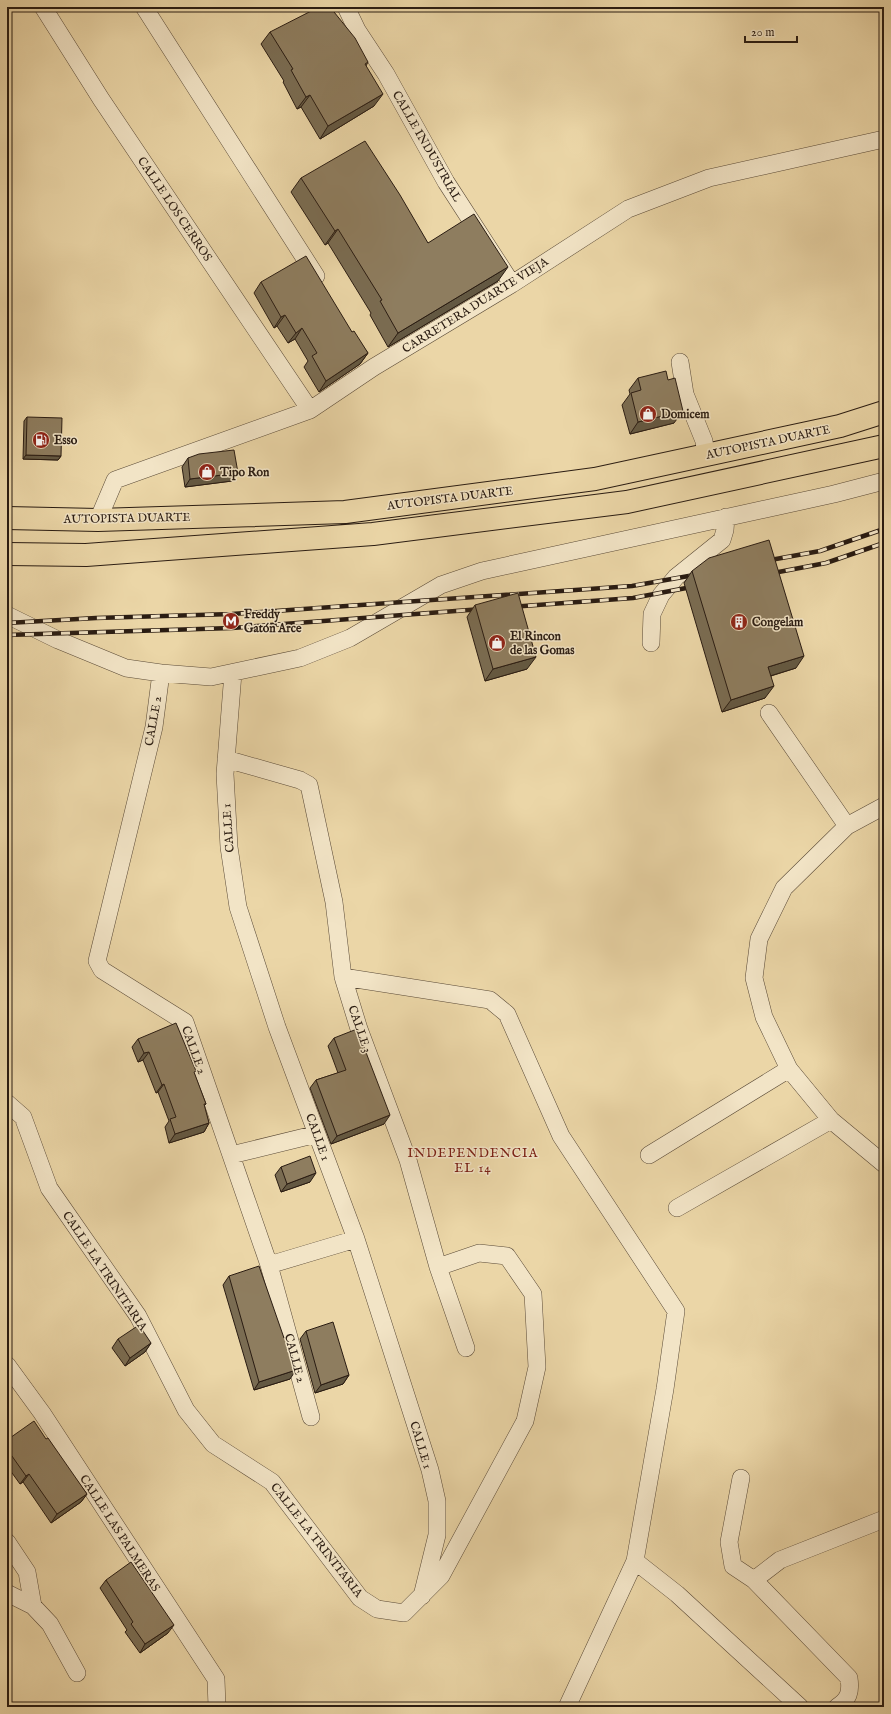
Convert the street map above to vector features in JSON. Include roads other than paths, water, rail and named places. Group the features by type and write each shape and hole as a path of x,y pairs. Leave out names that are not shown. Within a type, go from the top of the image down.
{"highway":[{"name":"AUTOPISTA DUARTE","path":"7,518 98,520 345,512 595,479 840,426 884,412"},
{"path":"7,554 86,555 146,552 373,534 627,502 884,446"}],"street":[{"name":"CALLE LOS CERROS","path":"43,7 101,99 310,410"},
{"path":"144,7 323,287"},
{"name":"CALLE INDUSTRIAL","path":"346,7 357,30 386,74 446,182 512,284"},
{"name":"CARRETERA DUARTE VIEJA","path":"98,520 115,480 310,410 370,361 512,284 628,209 709,178 884,139"},
{"path":"680,362 684,394 704,441 706,455"},
{"path":"7,615 58,640 120,665 161,673 211,677 307,655 350,638 441,585 482,571 834,494 884,481"},
{"path":"651,643 652,614 661,595 676,577 722,540 725,530 726,517"},
{"name":"CALLE 2","path":"161,673 154,727 97,961 102,970 185,1022 269,1265 311,1416"},
{"name":"CALLE 1","path":"233,673 225,774 229,847 238,907 277,1027 356,1239 430,1470 437,1501 437,1535 422,1596"},
{"path":"769,713 847,826"},
{"name":"CALLE 3","path":"226,759 300,780 309,785 334,902 343,977 359,1029 408,1160 438,1267 466,1348"},
{"path":"884,806 847,826 784,888 759,939 754,978 764,1017 789,1069 831,1120 884,1164"},
{"path":"343,977 490,1000 507,1014 561,1136 676,1311 665,1389 635,1561 567,1707"},
{"path":"648,1155 789,1069"},
{"name":"CALLE LA TRINITARIA","path":"7,1103 23,1117 49,1188 138,1316 186,1410 213,1444 272,1482 360,1598 377,1609 404,1613 441,1576 525,1421 537,1367 533,1294 507,1256 479,1253 438,1267"},
{"path":"677,1208 831,1120"},
{"path":"231,1156 317,1134"},
{"path":"269,1265 356,1239"},
{"name":"CALLE LAS PALMERAS","path":"7,1365 42,1413 216,1679 217,1707"},
{"path":"742,1478 729,1542 733,1566 754,1580 849,1678 851,1690 846,1701 837,1707"},
{"path":"754,1580 780,1560 884,1519"},
{"path":"7,1542 27,1572 33,1606"},
{"path":"635,1561 677,1594 800,1707"},
{"path":"7,1593 33,1606 50,1624 77,1673"}],"railway":[{"path":"765,561 820,551 884,529"},
{"path":"768,574 826,563 884,543"},
{"path":"7,623 96,618 232,614 632,586 700,574"},
{"path":"510,607 633,598 697,586"},
{"path":"7,635 232,628 482,609"}],"place":[{"name":"Domicem","path":"648,414"},
{"name":"Esso","path":"41,440"},
{"name":"Tipo Ron","path":"207,472"},
{"name":"Freddy Gatón Arce","path":"231,621"},
{"name":"Congelam","path":"739,622"},
{"name":"El Rincon de las Gomas","path":"497,643"}],"district":[{"name":"INDEPENDENCIA EL 14","path":"473,1160"}]}
